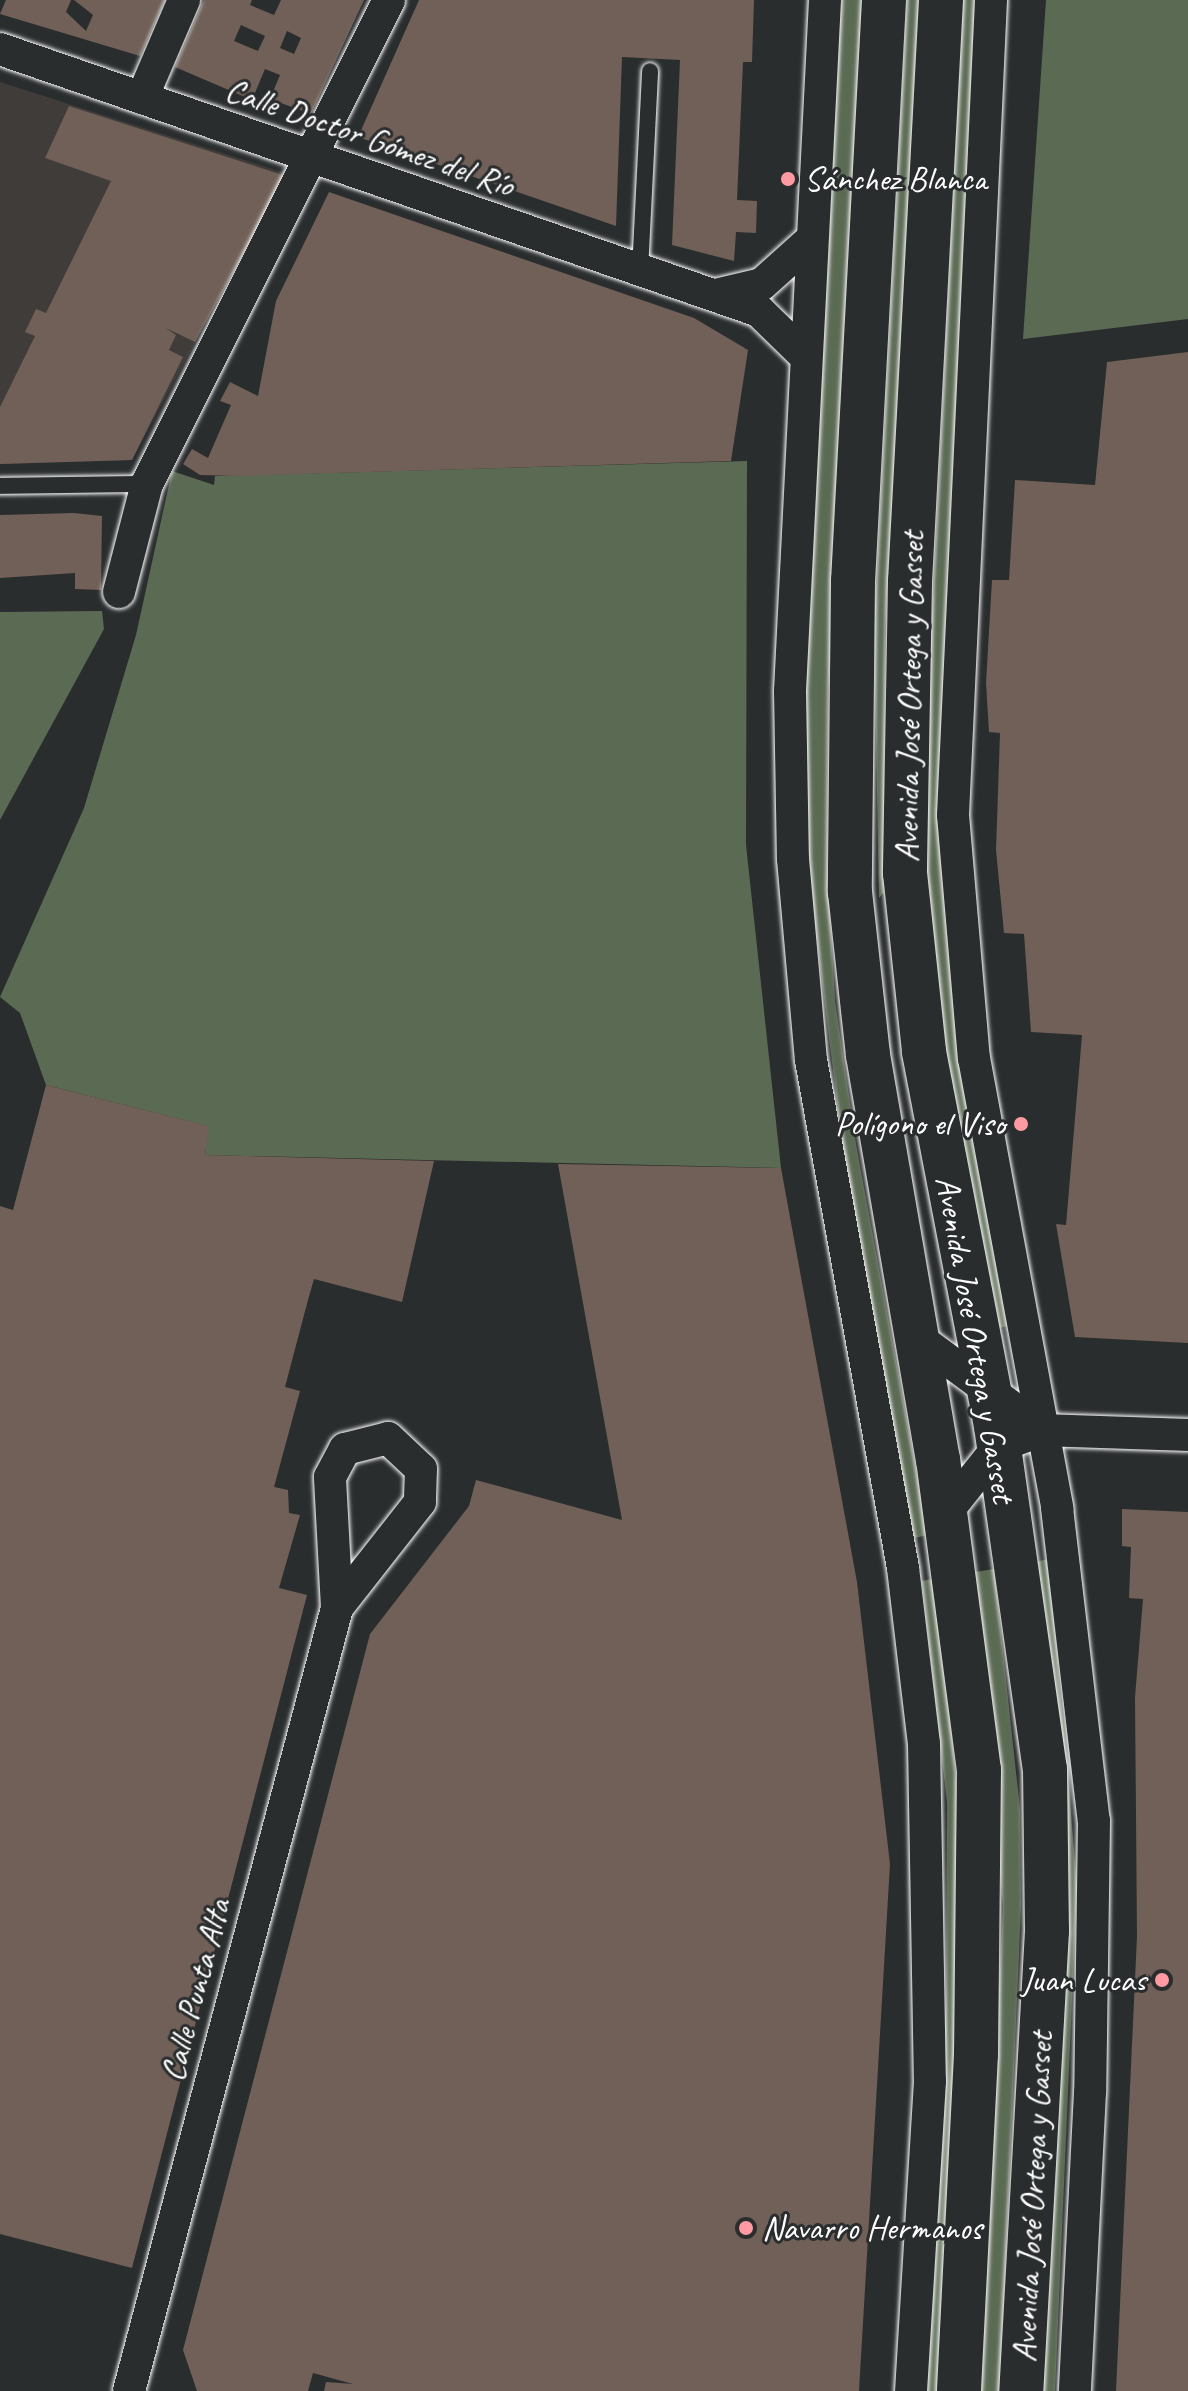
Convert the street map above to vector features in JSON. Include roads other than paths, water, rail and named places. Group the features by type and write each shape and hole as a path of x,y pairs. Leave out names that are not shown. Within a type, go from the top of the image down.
{"main road":[{"name":"Avenida José Ortega y Gasset","path":"884,0 854,566 850,892 868,1055 918,1338 979,1770 976,2054 959,2391"},
{"name":"Avenida José Ortega y Gasset","path":"941,0 910,581 905,873 924,1052 999,1446 1045,1769 1047,1931 1021,2391"}],"street":[{"path":"142,98 184,0"},
{"path":"119,592 147,484 316,158 389,0"},
{"path":"825,0 803,354 790,691 793,859 811,1060 903,1568 924,1744 930,2081 911,2391"},
{"name":"Avenida José Ortega y Gasset","path":"991,0 953,815 974,1058 1043,1430 1074,1622 1094,1821 1090,2092 1075,2391"},
{"name":"Calle Doctor Gómez del Río","path":"0,49 759,311 803,354"},
{"path":"715,295 762,284 810,241"},
{"path":"918,1338 990,1396 1043,1430"},
{"path":"945,1514 999,1446 1043,1430 1188,1435"},
{"name":"Calle Punta Alta","path":"129,2391 337,1608 330,1477 345,1449 388,1438 421,1469 420,1502 337,1608"}],"lane":[{"path":"640,271 650,71"},
{"path":"0,486 147,484"}],"place":[{"name":"Sánchez Blanca","path":"788,179"},
{"name":"Polígono el Viso","path":"1021,1124"},
{"name":"Juan Lucas","path":"1162,1980"},
{"name":"Navarro Hermanos","path":"746,2228"}]}
